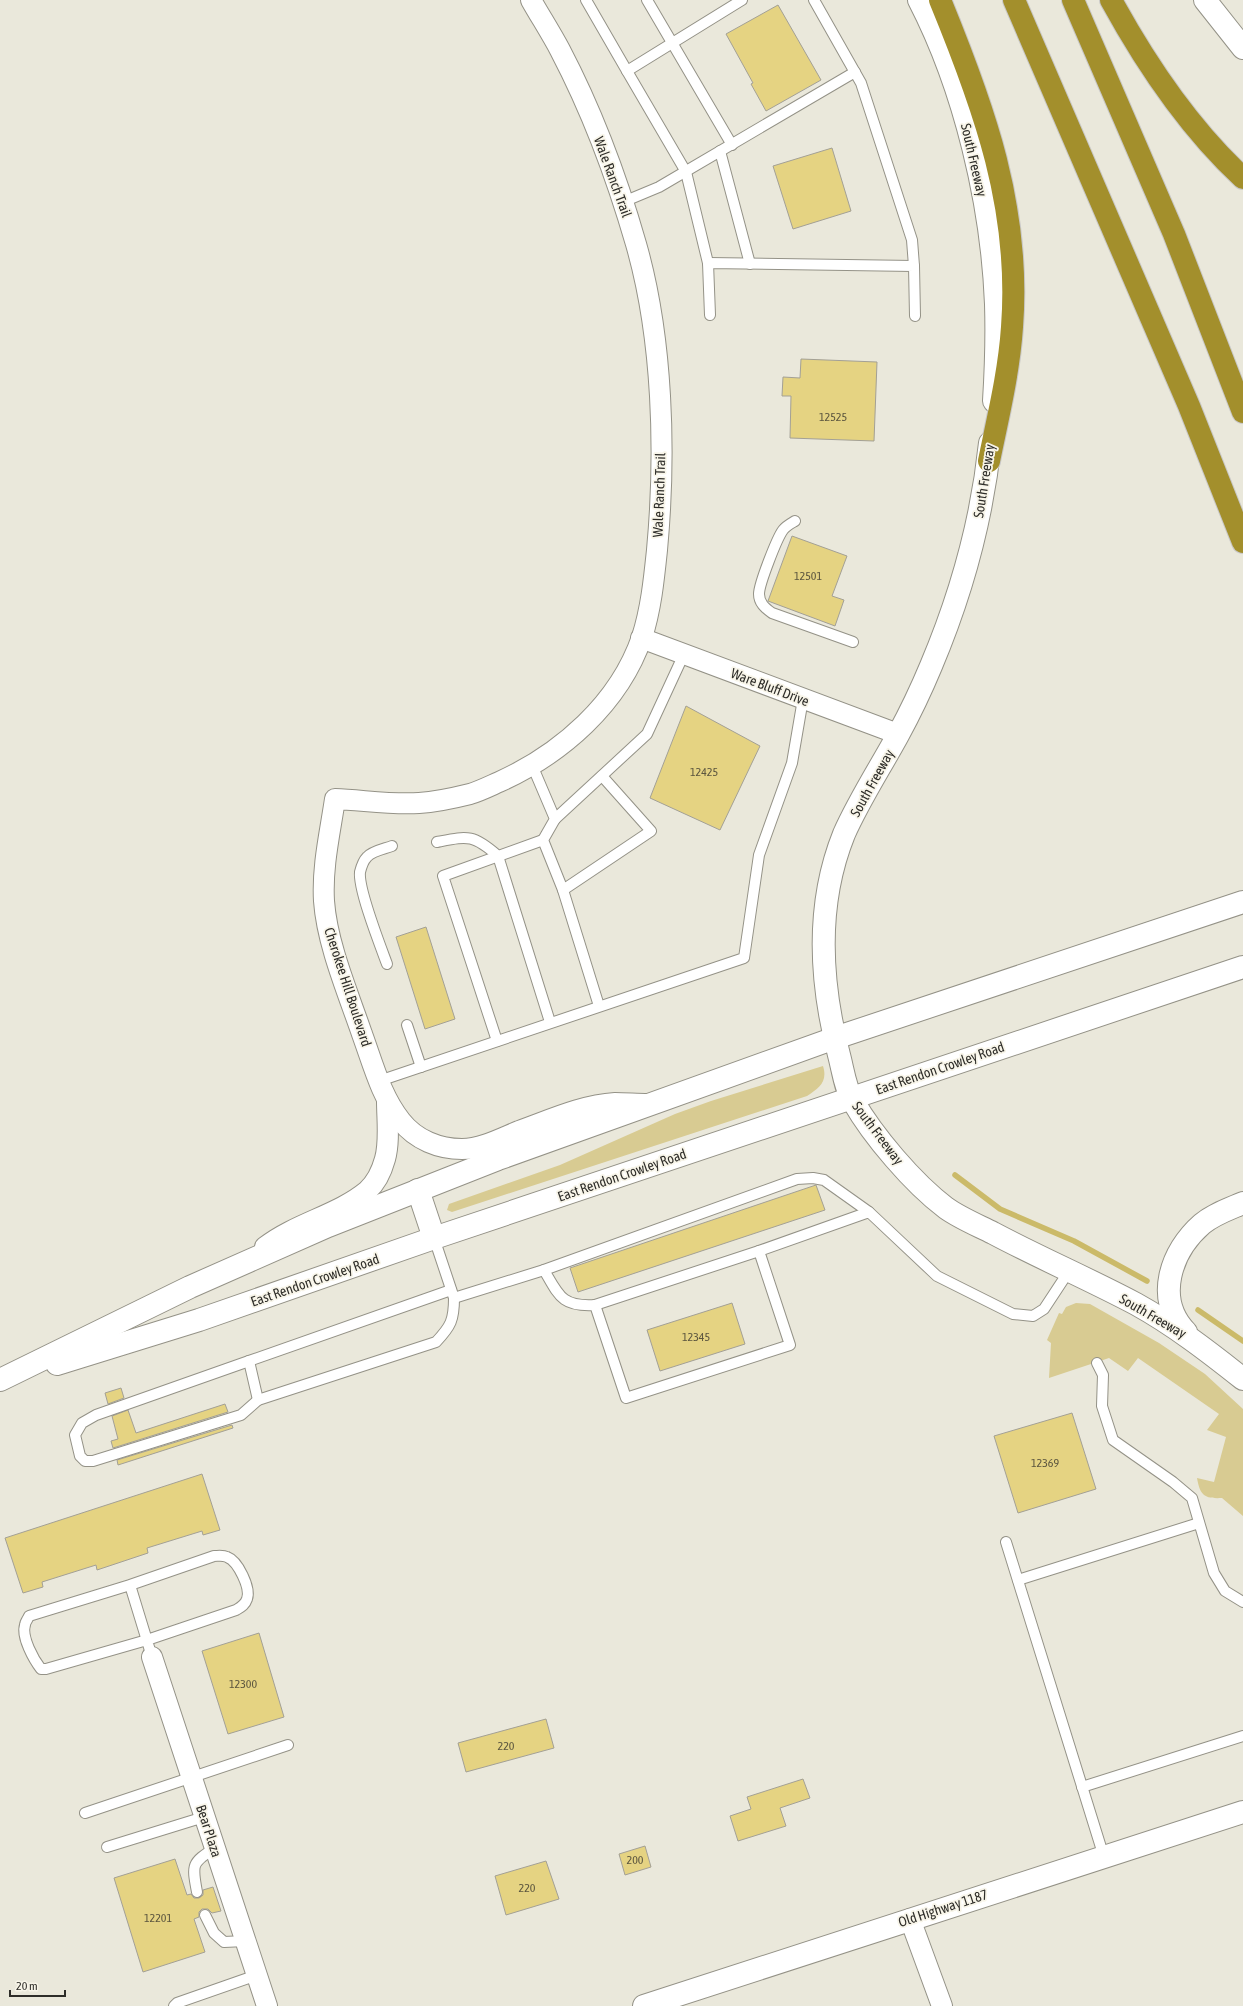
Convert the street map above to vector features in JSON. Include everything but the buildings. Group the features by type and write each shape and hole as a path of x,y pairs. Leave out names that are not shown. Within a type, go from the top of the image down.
{"highway":[{"path":"940,0 969,71 990,132 1005,200 1010,236 1013,274 1012,327 1007,371 989,461"},
{"path":"1014,0 1189,406 1243,542"},
{"path":"1073,0 1174,234 1243,412"},
{"path":"1111,0 1150,64 1190,121 1221,157 1243,178"}],"main road":[{"name":"South Freeway","path":"918,0 944,56 964,114 976,162 986,219 996,303 994,408 989,461 972,546 955,603 932,663 914,704 847,828 832,871 825,906 822,945 824,982 835,1038 851,1098 878,1137 918,1184 947,1209 1138,1305 1196,1342 1243,1379"},
{"path":"1205,0 1243,48"},
{"name":"East Rendon Crowley Road","path":"0,1381 190,1287 328,1226 418,1190 650,1104 835,1038 1243,902"},
{"name":"East Rendon Crowley Road","path":"0,1381 199,1320 434,1238 1243,967"},
{"path":"418,1190 434,1238"},
{"path":"1196,1342 1182,1328 1170,1306 1168,1290 1171,1274 1182,1249 1202,1225 1223,1211 1243,1203"},
{"name":"Old Highway 1187","path":"644,2006 1243,1812"}],"street":[{"name":"Wale Ranch Trail","path":"335,799 419,803 472,793 532,765 564,743 598,713 622,678 641,638 653,592 659,526 662,424 652,314 637,246 623,202 589,112 560,50 531,0"},
{"name":"Ware Bluff Drive","path":"641,638 898,734"},
{"name":"Cherokee Hill Boulevard","path":"335,799 323,875 324,903 331,939 350,998 387,1101 402,1123 423,1140 444,1148 465,1149 485,1144 566,1114 591,1107 614,1103 650,1104"},
{"name":"Cherokee Hill Boulevard","path":"243,1263 284,1234 348,1203 368,1190 380,1174 385,1159 388,1139 387,1101"},
{"name":"Bear Plaza","path":"149,1648 267,2006"},
{"path":"910,1919 942,2006"}],"lane":[{"path":"586,0 686,172 708,263 710,315"},
{"path":"647,0 732,144"},
{"path":"627,71 742,0"},
{"path":"814,0 861,83 912,240 915,316"},
{"path":"623,202 659,187 686,172 855,72"},
{"path":"720,151 750,264"},
{"path":"708,263 914,266"},
{"path":"795,521 788,525 780,535 760,584 760,601 765,608 772,613 853,642"},
{"path":"497,1041 443,876 543,840 555,819 647,734 684,654"},
{"path":"380,1081 550,1022 744,958 759,854 792,763 803,699"},
{"path":"532,765 555,819"},
{"path":"563,890 651,831 602,776"},
{"path":"437,842 462,838 473,838 486,845 498,856 550,1022"},
{"path":"543,840 563,890 599,1006"},
{"path":"386,964 360,880 360,870 367,857 375,852 392,846"},
{"path":"407,1025 421,1066"},
{"path":"434,1238 453,1294 454,1315 449,1328 436,1342 258,1400 241,1415 93,1461 85,1461 80,1456 75,1435 82,1423 96,1415 249,1361 453,1294 544,1270 797,1179 813,1178 824,1180 869,1212 937,1276 1013,1314 1032,1316 1039,1313 1044,1309 1069,1271"},
{"path":"544,1270 562,1299 570,1304 581,1306 595,1305 759,1251 869,1212"},
{"path":"595,1305 626,1398 790,1345 759,1251"},
{"path":"249,1361 258,1400"},
{"path":"1097,1363 1103,1375 1102,1406 1113,1440 1173,1482 1192,1498 1214,1573 1225,1591 1243,1602"},
{"path":"1018,1580 1199,1523"},
{"path":"1006,1542 1104,1857"},
{"path":"214,1556 226,1556 233,1561 240,1570 248,1590 248,1599 243,1606 236,1610 149,1648 41,1669 37,1664 25,1637 24,1626 29,1616 130,1585 214,1556"},
{"path":"130,1585 149,1648"},
{"path":"1082,1787 1243,1736"},
{"path":"85,1813 288,1745"},
{"path":"107,1847 204,1817"},
{"path":"197,1892 193,1871 201,1856 215,1848"},
{"path":"205,1915 214,1933 224,1942 246,1941"},
{"path":"174,2006 177,2003 257,1975"}],"shaded area":[{"path":"823,1066 824,1076 821,1084 807,1096 452,1212 447,1210 449,1204 560,1165 675,1114 711,1101"},
{"path":"1076,1303 1090,1304 1159,1343 1205,1374 1243,1409 1243,1516 1222,1498 1211,1498 1204,1495 1198,1484 1197,1478 1214,1482 1226,1437 1207,1430 1219,1414 1138,1358 1128,1371 1109,1358 1049,1378 1051,1343 1047,1340 1059,1313 1062,1314 1066,1307"}],"waterway":[{"path":"955,1175 1000,1209 1074,1241 1147,1281"},
{"path":"1198,1310 1243,1341"}]}
